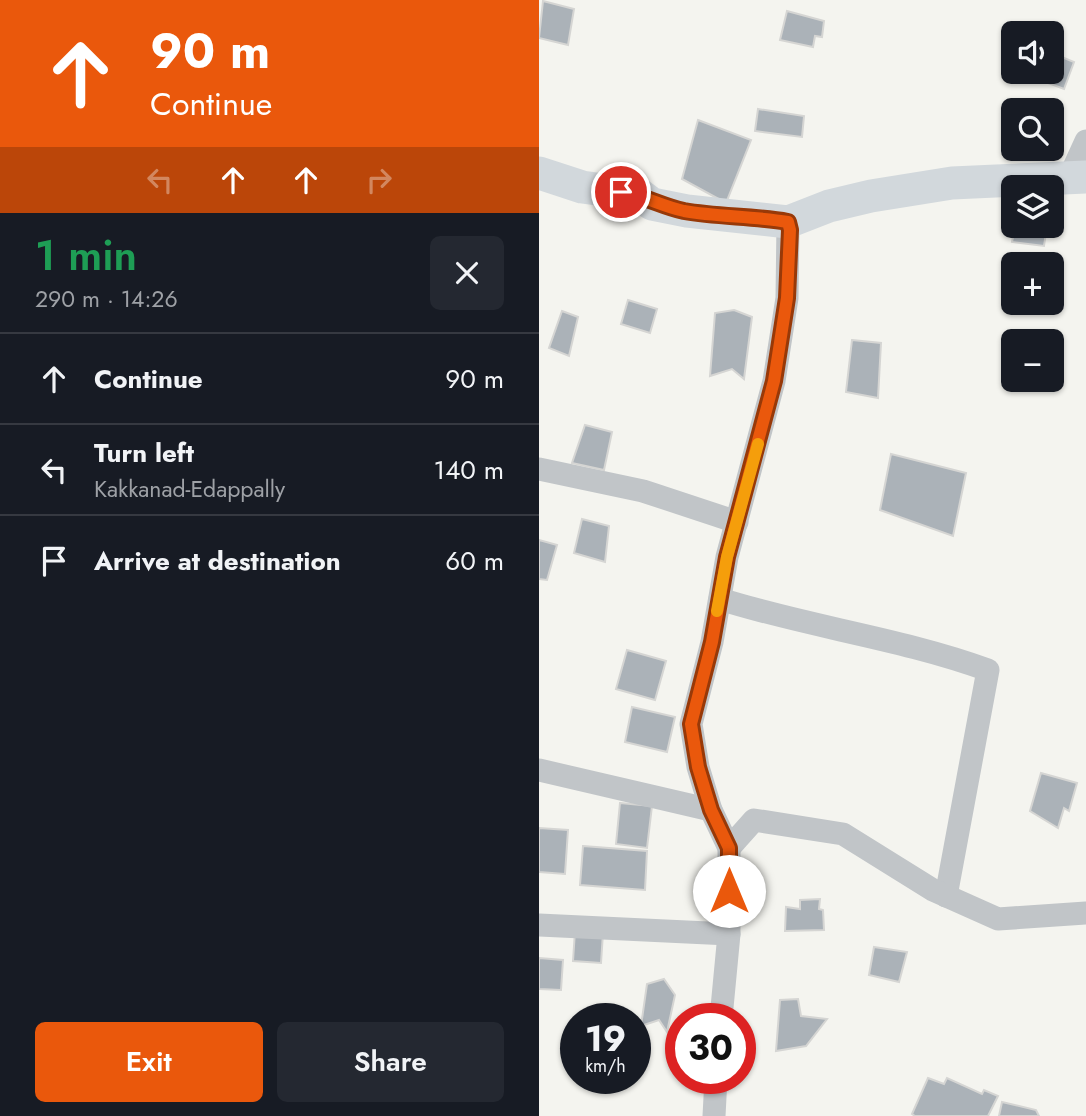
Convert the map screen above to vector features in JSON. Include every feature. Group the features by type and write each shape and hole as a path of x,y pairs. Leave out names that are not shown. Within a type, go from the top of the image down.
{"street":[{"path":"539,173 583,187 640,195 652,204 687,211 788,222 829,206 871,196 952,183 1077,177 1086,141"},
{"path":"722,1003 729,934 729,848 711,810 698,767 691,724 712,642 737,522 774,381 787,298 788,222"},
{"path":"539,469 643,491 737,522"},
{"path":"720,599 778,618 937,652 988,670 946,896"},
{"path":"539,770 711,810"},
{"path":"729,848 754,820 843,834 946,896 998,919 1086,913"},
{"path":"539,925 729,934"},
{"path":"714,1116 715,1094"}],"building":[{"path":"543,1 574,9 568,45 539,38"},
{"path":"787,11 824,21 822,37 815,36 813,47 780,40"},
{"path":"1064,58 1074,62 1064,89 1051,84 1064,84"},
{"path":"758,109 804,116 802,137 755,131"},
{"path":"698,120 751,140 726,203 682,179"},
{"path":"1013,238 1045,238 1044,246 1012,242"},
{"path":"628,300 657,309 650,333 621,324"},
{"path":"734,310 752,317 744,379 732,369 710,376 715,313"},
{"path":"562,311 578,317 569,356 549,348"},
{"path":"852,340 881,343 878,398 846,392"},
{"path":"585,425 612,432 604,470 572,463"},
{"path":"891,454 966,473 953,536 880,510"},
{"path":"582,519 609,526 605,562 574,553"},
{"path":"539,540 557,545 547,580 539,579"},
{"path":"627,650 666,661 655,700 616,689"},
{"path":"632,707 675,717 667,752 625,742"},
{"path":"1041,773 1077,783 1069,811 1064,808 1058,828 1030,811"},
{"path":"620,803 652,806 647,848 616,844"},
{"path":"539,828 568,830 565,874 539,872"},
{"path":"583,846 647,851 645,890 580,885"},
{"path":"820,899 819,909 823,910 824,930 785,931 786,907 800,909 800,900"},
{"path":"575,931 603,933 601,963 573,961"},
{"path":"874,947 907,952 899,982 869,975"},
{"path":"539,958 563,960 561,990 539,989"},
{"path":"664,979 675,995 673,1003 665,1003 665,1029 659,1020 651,1023 651,1003 644,1003 647,984"},
{"path":"798,999 801,1016 827,1019 806,1046 776,1051 780,1000"},
{"path":"928,1078 944,1084 947,1078 982,1094 984,1090 998,1096 988,1116 915,1116 912,1114"},
{"path":"1002,1102 1036,1110 1039,1116 999,1116"}],"slow traffic":[{"path":"717,611 727,557 758,444"}],"route":[{"path":"621,192 640,195 652,204 687,211 788,222 790,230 787,298 774,381 727,557 712,642 691,724 698,767 711,810 729,848 729,891"}]}
